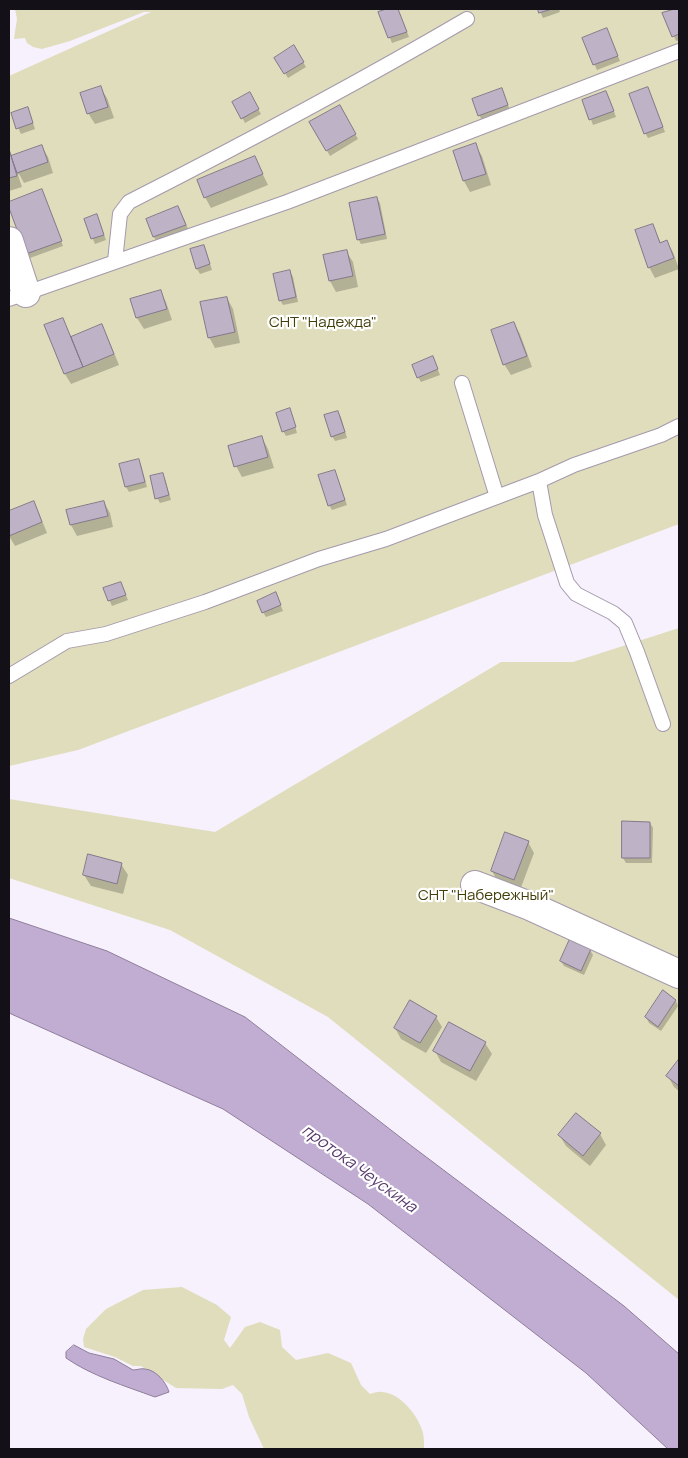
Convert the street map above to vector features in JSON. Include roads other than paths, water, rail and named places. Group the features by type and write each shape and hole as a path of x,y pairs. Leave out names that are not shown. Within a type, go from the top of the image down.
{"street":[{"path":"9,241 17,296"},
{"path":"475,885 530,906 679,974"}],"lane":[{"path":"115,261 120,214 129,202 288,120 380,70 467,19"},
{"path":"17,296 288,202 679,51"},
{"path":"462,383 497,497"},
{"path":"9,676 67,641 106,634 205,602 319,559 386,539 539,481 574,465 660,435 679,426"},
{"path":"539,481 545,515 567,583 576,594 613,613 625,623 663,724"}],"water":[{"name":"протока Чеускина","path":"9,918 107,951 245,1017 409,1144 624,1306 679,1354 679,1449 668,1449 586,1373 368,1204 223,1109 9,1013"},
{"path":"74,1345 89,1353 114,1359 133,1370 149,1370 157,1374 166,1384 169,1392 155,1397 87,1370 66,1358 66,1352"}],"park label":[{"name":"СНТ \"Надежда\"","path":"323,323"},
{"name":"СНТ \"Набережный\"","path":"486,896"}]}
